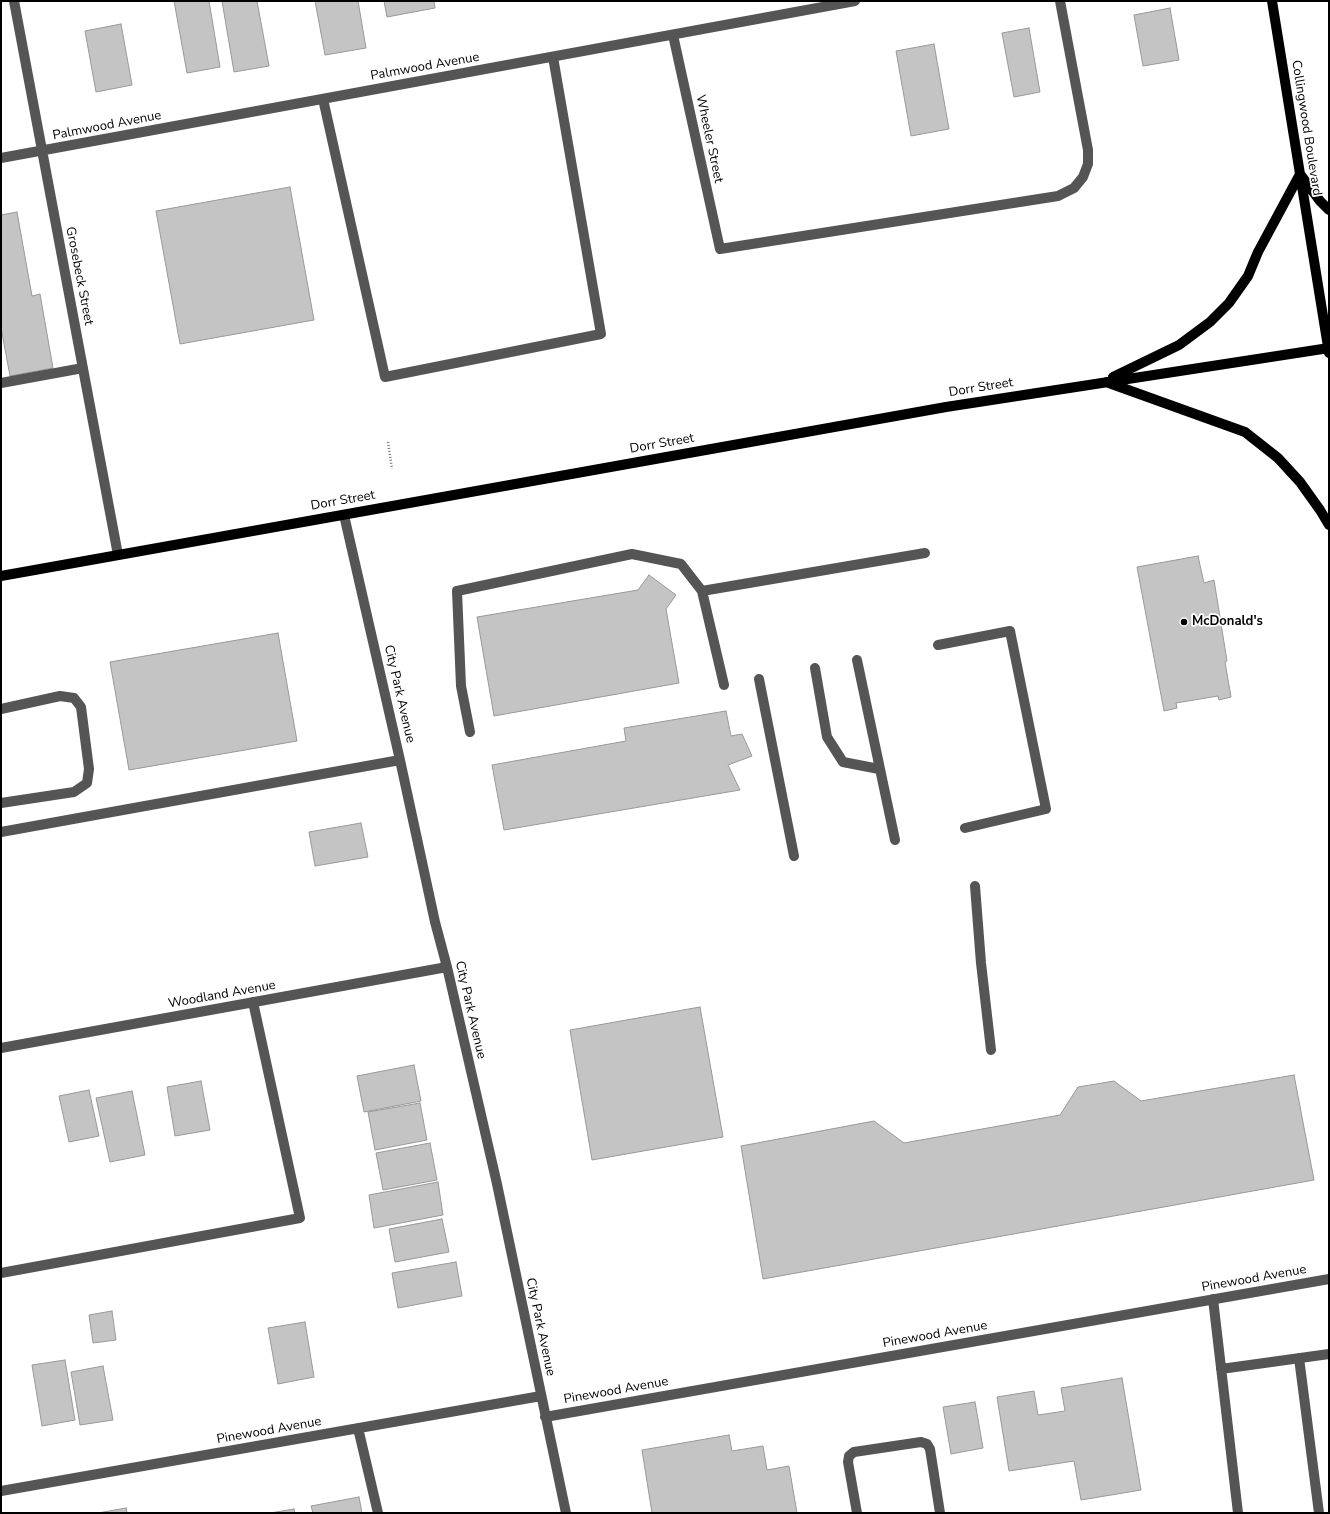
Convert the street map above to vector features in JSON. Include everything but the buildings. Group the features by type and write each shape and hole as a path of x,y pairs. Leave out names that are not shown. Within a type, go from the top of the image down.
{"main road":[{"name":"Collingwood Boulevard","path":"1272,1 1329,350"},
{"path":"1104,382 1179,345 1210,322 1229,303 1248,276 1258,252 1300,174 1320,201 1329,210"},
{"name":"Dorr Street","path":"1,576 946,407 1104,382 1329,350"},
{"path":"1104,382 1245,432 1278,458 1300,482 1329,525"}],"street":[{"name":"Grosebeck Street","path":"14,1 118,555"},
{"name":"Palmwood Avenue","path":"1,158 855,1"},
{"name":"Wheeler Street","path":"673,34 720,249 1058,196 1074,188 1083,177 1088,164 1088,150 1060,1"},
{"path":"323,99 385,377 601,334 553,57"},
{"path":"1,383 83,368"},
{"name":"City Park Avenue","path":"344,515 435,922 447,967 497,1184 540,1396 566,1513"},
{"path":"702,591 925,553"},
{"path":"470,732 461,686 457,591 632,554 681,564 702,591 724,685"},
{"path":"938,645 1010,631 1046,809 965,828"},
{"path":"857,660 895,840"},
{"path":"815,668 827,737 843,762 879,769"},
{"path":"759,679 794,856"},
{"path":"1,709 60,696 74,698 81,707 89,769 87,782 74,792 1,802"},
{"path":"1,832 400,760"},
{"path":"975,886 990,1050"},
{"name":"Woodland Avenue","path":"1,1048 447,967"},
{"path":"1,1273 300,1218 253,1002"},
{"name":"Pinewood Avenue","path":"545,1417 1329,1279"},
{"path":"1213,1299 1238,1513"},
{"path":"1221,1369 1329,1354"},
{"path":"1299,1358 1319,1513"},
{"name":"Pinewood Avenue","path":"1,1491 540,1396"},
{"path":"358,1428 378,1513"},
{"path":"857,1513 848,1462 849,1456 854,1452 921,1442 926,1444 930,1449 940,1513"}],"path":[{"path":"388,442 392,469"}],"place":[{"name":"McDonald's","path":"1184,622"}]}
